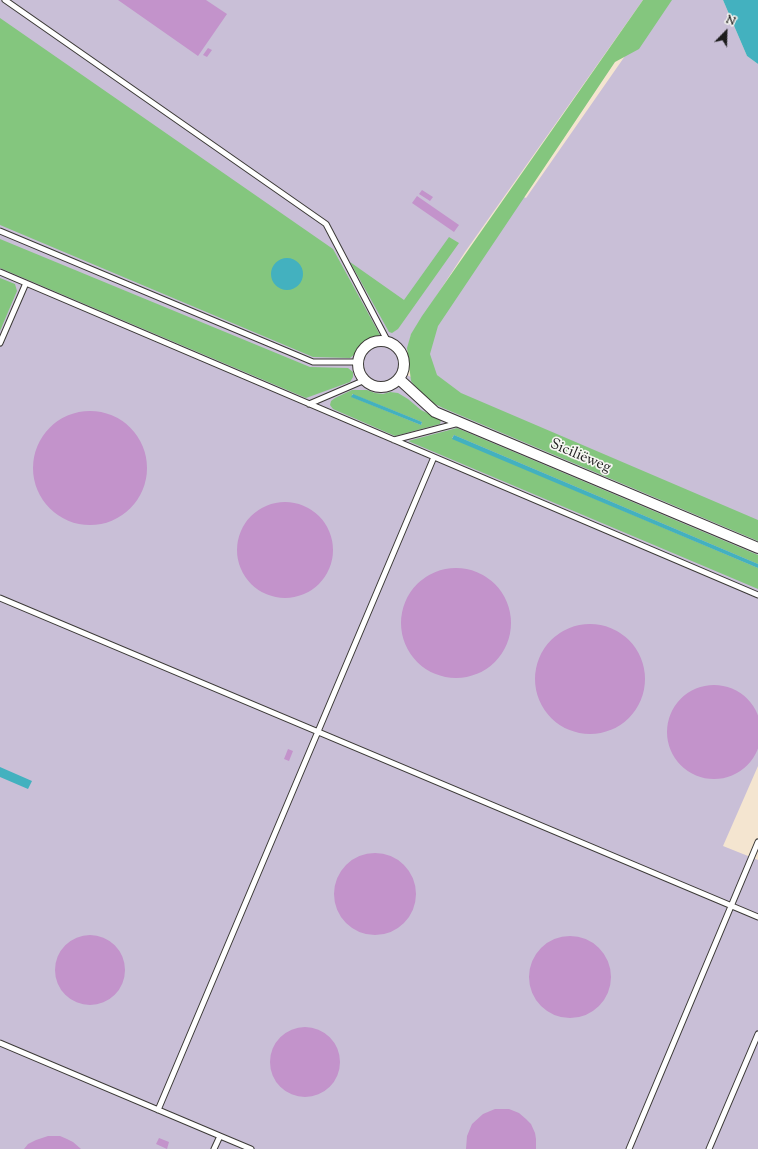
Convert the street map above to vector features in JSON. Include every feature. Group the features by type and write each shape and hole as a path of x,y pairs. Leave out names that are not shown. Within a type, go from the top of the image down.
{"street":[{"path":"374,342 388,342 400,351 404,358 405,365 403,373 395,384 389,387 376,387 364,380 358,369 358,362 360,355 368,345 374,342"},
{"name":"Siciliëweg","path":"399,379 435,412 758,548"}],"lane":[{"path":"5,0 326,224 388,342"},
{"path":"0,231 313,362 358,362"},
{"path":"0,272 758,595"},
{"path":"0,344 26,283"},
{"path":"309,404 364,380"},
{"path":"394,440 461,423"},
{"path":"158,1110 434,457"},
{"path":"0,598 758,917"},
{"path":"629,1149 758,842"},
{"path":"709,1149 758,1034"},
{"path":"0,1043 251,1149"},
{"path":"214,1149 220,1136"}],"shaded area":[{"path":"0,0 643,0 465,252 411,335 402,373 758,530 758,766 723,846 758,860 758,1149 0,1149"},
{"path":"664,0 723,0 747,56 758,64 758,522 463,397 429,369 430,337 517,194 526,198"}],"green space":[{"path":"643,0 672,0 639,49 615,62 438,326 430,354 437,375 461,393 758,520 758,541 443,408 431,402 411,381 407,348 411,334 422,316"},
{"path":"0,18 333,249 380,335 368,339 362,343 357,348 355,354 350,358 313,357 0,225"},
{"path":"449,237 459,243 398,329 392,333 389,332 350,262 404,300"},
{"path":"0,239 310,367 348,368 353,372 353,377 350,382 306,398 0,268"},
{"path":"0,278 15,284 17,291 0,331"},
{"path":"352,390 367,390 383,394 390,392 398,393 421,410 441,420 440,424 395,436 333,409 330,405 331,401","holes":["352,394 422,422 421,425 352,397"]},
{"path":"457,428 758,555 758,564 454,435 452,438 758,568 758,589 408,441"}],"water":[{"path":"723,0 758,0 758,64 747,56"},
{"path":"284,258 290,258 300,265 303,274 302,280 296,287 290,290 284,290 274,283 271,277 271,271 278,261"},
{"path":"353,394 422,422 421,425 351,397"},
{"path":"454,435 758,564 758,568 452,439"},
{"path":"0,767 32,781 28,789 0,777"}],"building":[{"path":"118,0 206,0 227,14 198,56"},
{"path":"208,48 212,50 207,57 203,55"},
{"path":"422,190 433,197 430,201 419,194"},
{"path":"417,196 459,225 454,232 412,203"},
{"path":"90,411 112,415 130,428 143,446 147,468 143,490 130,508 112,521 90,525 68,521 50,508 37,490 33,468 37,446 50,428 68,415"},
{"path":"285,502 303,506 319,516 329,532 333,550 329,568 319,584 303,594 285,598 267,594 251,584 241,568 237,550 241,532 251,516 267,506"},
{"path":"456,568 477,572 495,584 507,602 511,623 507,644 495,662 477,674 456,678 435,674 417,662 405,644 401,623 405,602 417,584 435,572"},
{"path":"590,624 611,628 629,640 641,658 645,679 641,700 629,718 611,730 590,734 569,730 551,718 539,700 535,679 539,658 551,640 569,628"},
{"path":"714,685 732,688 747,699 758,714 761,732 758,750 747,765 732,776 714,779 696,776 681,765 670,750 667,732 670,714 681,699 696,688"},
{"path":"288,749 293,751 289,761 284,759"},
{"path":"375,853 391,856 404,865 413,878 416,894 413,910 404,923 391,932 375,935 359,932 346,923 337,910 334,894 337,878 346,865 359,856"},
{"path":"83,935 97,935 110,941 119,950 125,963 123,983 115,995 97,1005 83,1005 70,999 61,990 55,977 55,963 61,950 70,941"},
{"path":"570,936 586,939 599,948 608,961 611,977 608,993 599,1006 586,1015 570,1018 554,1015 541,1006 532,993 529,977 532,961 541,948 554,939"},
{"path":"298,1027 312,1027 325,1033 334,1042 340,1055 338,1075 330,1087 312,1097 298,1097 285,1091 276,1082 270,1069 270,1055 276,1042 285,1033"},
{"path":"495,1109 509,1109 519,1113 526,1119 531,1124 535,1133 536,1149 466,1149 467,1136 472,1124 483,1114"},
{"path":"48,1136 60,1136 73,1142 81,1149 24,1149 28,1144"},
{"path":"159,1138 169,1142 167,1149 156,1144"}]}
